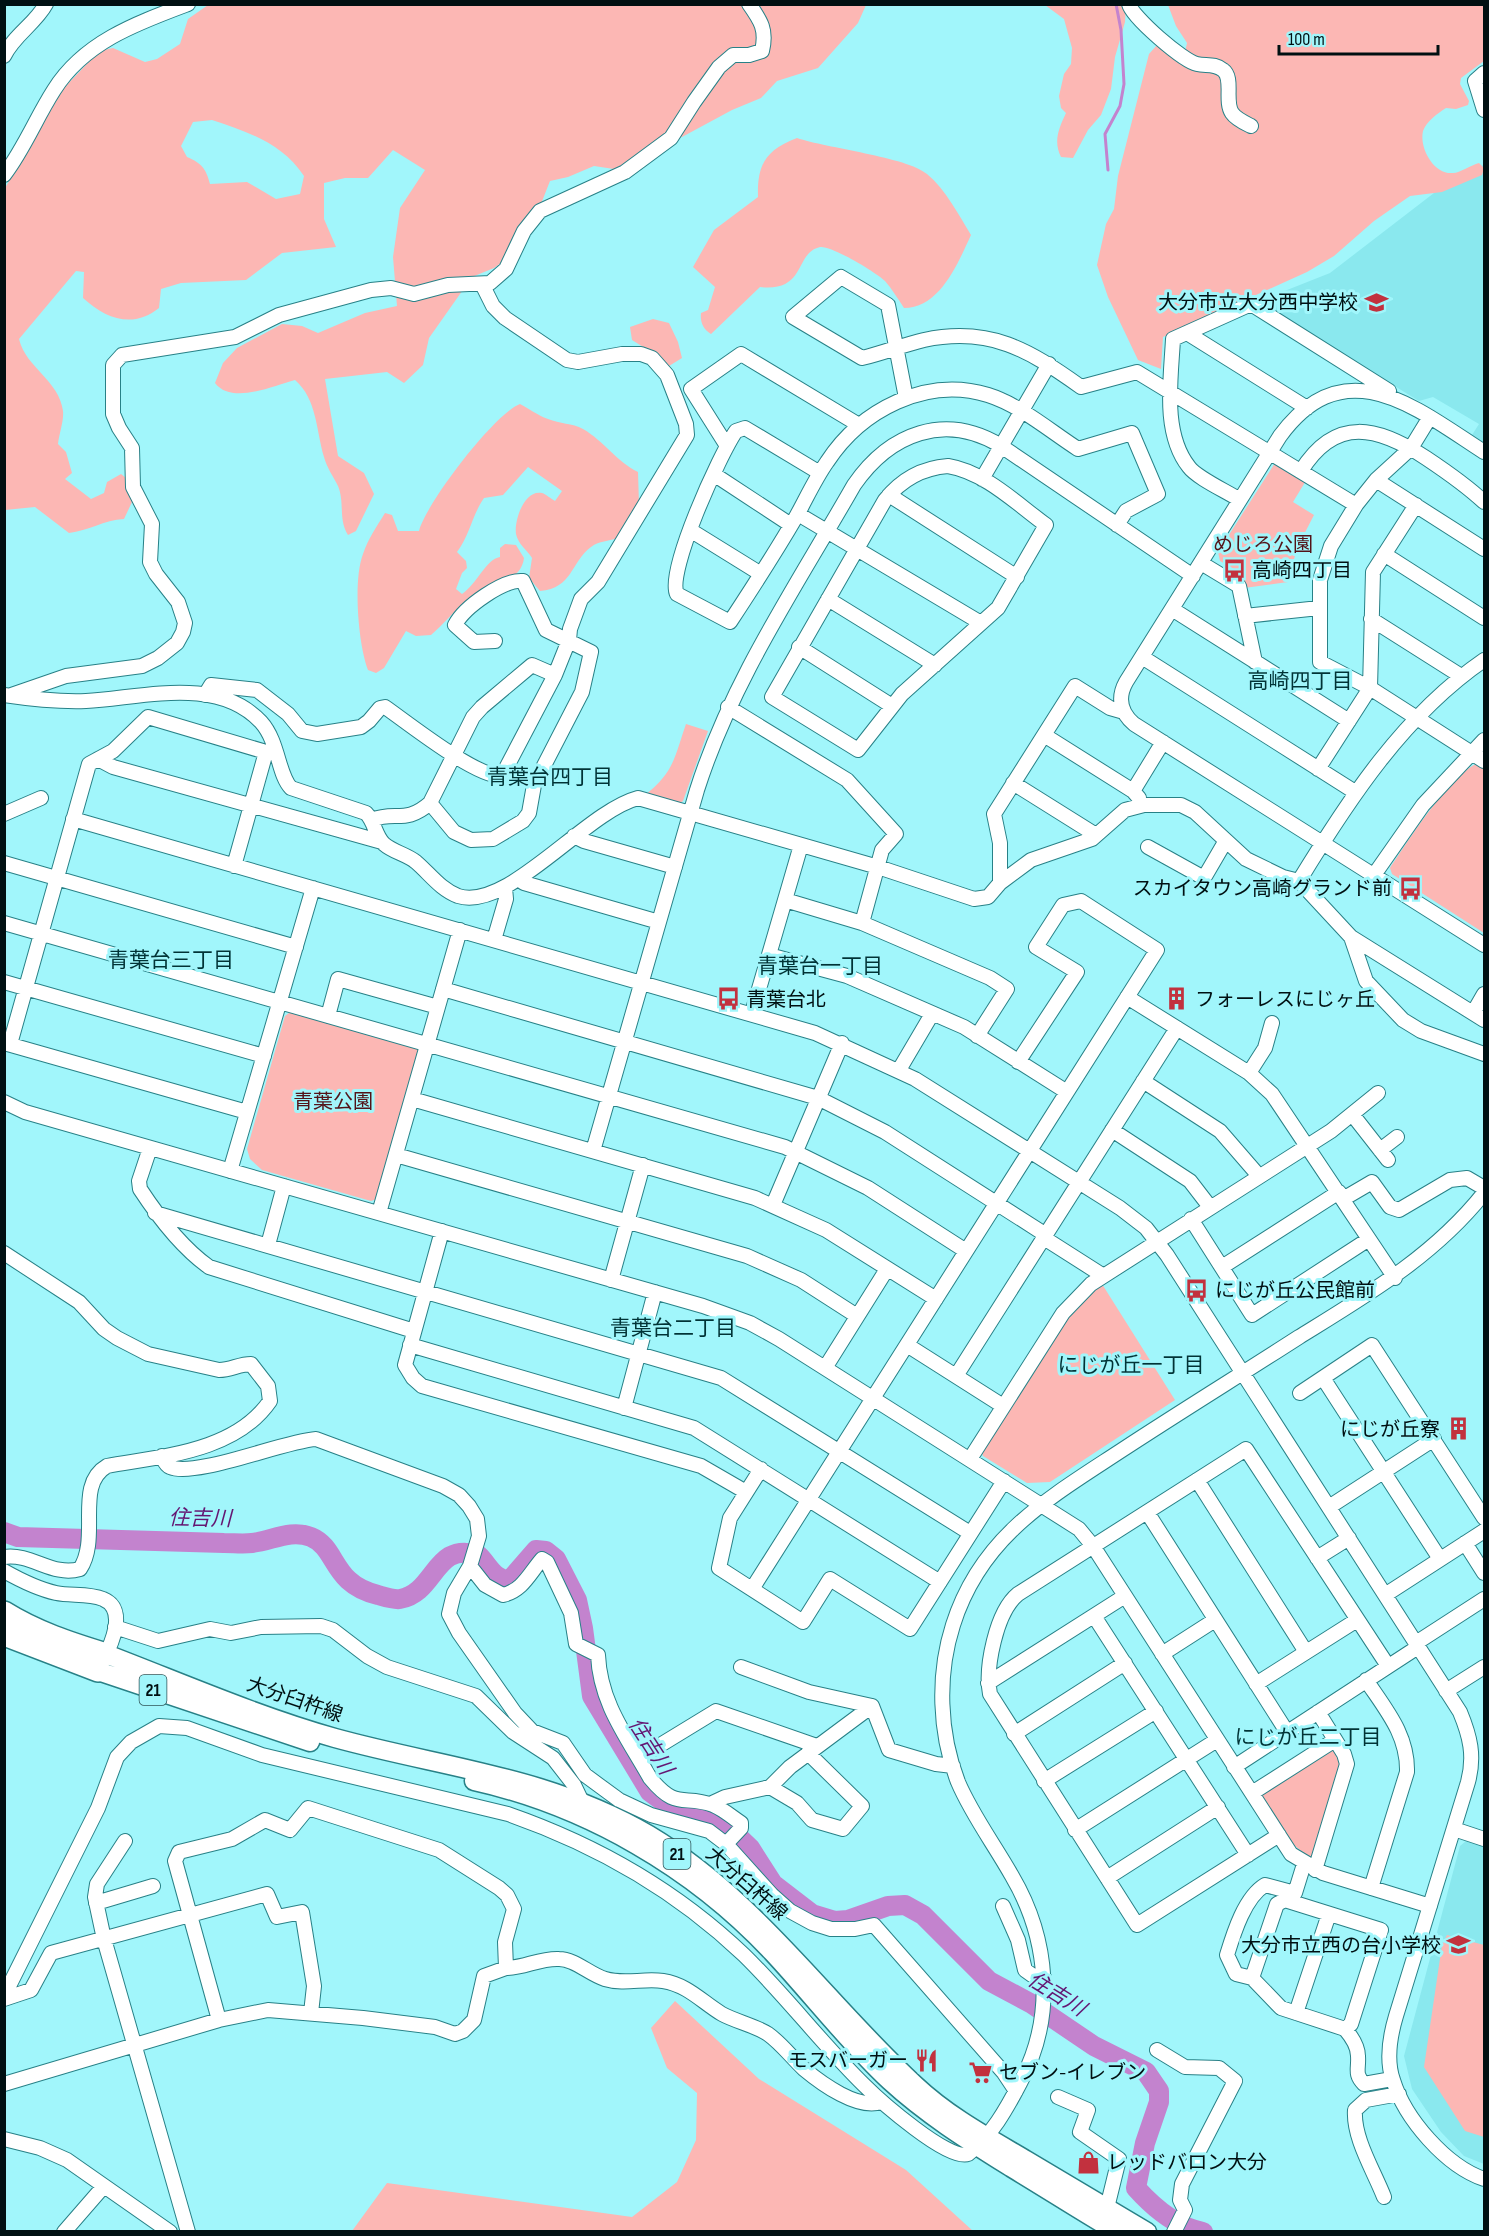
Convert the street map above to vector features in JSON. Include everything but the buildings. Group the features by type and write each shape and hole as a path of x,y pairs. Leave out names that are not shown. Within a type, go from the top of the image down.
{"highway":[{"path":"4,1612 102,1663"},
{"path":"4,1635 102,1663"}],"main road":[{"name":"大分臼杵線","path":"102,1663 286,1735 520,1793 583,1811 648,1835 737,1900 859,2030 915,2085 982,2142 1106,2224 1147,2232"}],"street":[{"path":"4,56 10,45 37,18 46,4"},
{"path":"4,175 55,88 81,58 123,31 188,4"},
{"path":"6,696 66,676 142,666 177,644 183,632 184,619 178,602 156,574 150,562 152,524 133,487 132,448 113,414 113,365 119,357 235,337 279,315 371,290 391,288 414,294 448,285 482,284 498,278 506,269 524,231 540,211 625,172 671,138 719,67 733,55 762,51 765,38 764,24 749,4"},
{"path":"1129,4 1133,14 1161,39 1195,64 1214,65 1227,74 1228,105 1233,115 1251,126"},
{"path":"1485,73 1475,81 1485,111"},
{"path":"906,398 896,348 888,305 841,277 793,317 862,358 896,348 923,340 964,335 1010,343 1048,364 1081,387 1137,372 1356,505"},
{"path":"206,695 211,685 257,690 288,714 302,731 316,734 360,727 369,721 380,708 385,707 491,777 502,776 555,675 569,640 570,629 581,599 598,582 637,515 671,466 687,435 686,424 667,375 652,358 641,354 622,354 578,362 567,360 505,318 493,306 482,284"},
{"path":"1240,500 1189,468 1172,430 1170,390 1173,339 1251,304 1485,452"},
{"path":"1187,333 1307,408"},
{"path":"727,446 692,388 741,354 859,425"},
{"path":"982,479 1048,364"},
{"path":"820,473 745,428 736,431 727,446 690,530 676,574 674,588 677,594 730,622 820,473 836,449 859,425 886,407 906,398 954,389 989,396 1020,412 1078,449 1132,433 1158,494 1126,511 1117,525"},
{"path":"1406,402 1384,393 1355,391 1323,398 1307,408 1286,428 1121,692 1124,712 1131,722 1485,945"},
{"path":"1430,417 1411,448 1376,480 1356,505 1323,565 1318,608 1320,663 1370,688 1485,761"},
{"path":"593,1151 706,759 728,707 764,639 863,473 879,456 907,438 936,430 953,429 975,433 1001,446 1193,576"},
{"path":"1301,471 1314,451 1324,443 1353,432 1380,433 1411,448 1463,482 1485,502"},
{"path":"938,466 956,467 982,479 1046,525 998,608 892,706 858,750 772,697 889,495 906,479 938,466"},
{"path":"715,475 794,519 828,531 858,547 981,623"},
{"path":"1376,480 1485,549"},
{"path":"889,495 1017,577"},
{"path":"1318,769 1370,688 1372,572 1416,505"},
{"path":"690,530 761,574"},
{"path":"1384,554 1485,618"},
{"path":"1201,563 1239,586 1255,662"},
{"path":"430,803 454,832 471,840 493,839 527,817 531,793 576,706 588,674 591,652 546,630 523,581 512,580 465,611 454,625 474,642 495,641"},
{"path":"828,599 935,665"},
{"path":"1245,616 1318,608"},
{"path":"1172,609 1348,721"},
{"path":"1371,619 1461,676"},
{"path":"799,647 892,706"},
{"path":"1142,657 1355,792"},
{"path":"1299,880 1355,792 1418,718 1461,676 1485,660"},
{"path":"372,820 384,816 408,817 430,803 473,717 482,707 532,665 555,675"},
{"path":"1000,883 1000,843 993,814 1075,686 1110,708 1124,712"},
{"path":"6,696 86,701 180,693 206,695 239,706 261,722 275,746 291,788 362,811 372,820 382,842"},
{"path":"728,707 847,780 896,834 882,850 862,923"},
{"path":"234,866 266,752 148,717 113,751 89,764 7,1043 247,1112"},
{"path":"1044,735 1133,791 1144,804"},
{"path":"1374,875 1423,805 1471,752 1485,740"},
{"path":"1133,791 1163,742"},
{"path":"98,759 113,766 382,842 409,857 440,885 460,896 477,898 505,888 574,836 618,807 638,798 878,867 974,899 988,897 1000,883 1031,860 1096,835 1125,810 1144,804 1170,803 1188,808 1225,842 1254,864 1299,880 1351,937 1479,1016 1485,994"},
{"path":"1013,783 1096,835"},
{"path":"4,814 41,798"},
{"path":"72,819 752,1013 842,1043 899,1070 1134,1218 1156,1240 1460,1712 1471,1746 1472,1766 1393,2028 1389,2048 1392,2079 1399,2094 1440,2153 1466,2173 1485,2179"},
{"path":"574,836 584,842 675,867"},
{"path":"1148,847 1204,878 1225,842"},
{"path":"752,1013 801,845"},
{"path":"4,863 296,946"},
{"path":"518,879 524,884 659,922"},
{"path":"230,1171 313,888"},
{"path":"494,940 506,899 505,888"},
{"path":"306,912 311,903 321,896 339,896"},
{"path":"785,900 862,923 990,978 1007,989 977,1036"},
{"path":"752,1589 1157,950 1082,901 1063,905 1036,947 1077,972 1018,1062"},
{"path":"4,923 796,1151 868,1188 966,1251"},
{"path":"379,1213 460,930"},
{"path":"1351,937 1366,981 1403,1020 1432,1035 1485,1054"},
{"path":"769,955 847,976 932,1014 977,1036 1067,1092"},
{"path":"328,1016 338,979 438,1007"},
{"path":"4,982 264,1056"},
{"path":"443,989 625,1040 818,1098 885,1132 1102,1275"},
{"path":"1127,997 1249,1073 1272,1094 1395,1278"},
{"path":"899,1070 932,1014"},
{"path":"1249,1073 1265,1048 1272,1023"},
{"path":"956,1376 1177,1028"},
{"path":"773,1205 842,1043"},
{"path":"1143,1081 1220,1131 1259,1176"},
{"path":"970,1459 1063,1313 1080,1294 1102,1275 1308,1145 1378,1094"},
{"path":"412,1099 773,1205 826,1230 936,1299"},
{"path":"4,1102 25,1112 655,1292 750,1323 1079,1529 1093,1546 1291,1854 1309,1867 1430,1906"},
{"path":"1352,1114 1384,1155 1397,1137"},
{"path":"1113,1130 1184,1176 1210,1207"},
{"path":"239,1142 238,1154 242,1167 260,1180"},
{"path":"150,1148 139,1181 140,1189 155,1213 195,1257 209,1267 414,1331"},
{"path":"396,1155 747,1256 801,1280 857,1316"},
{"path":"611,1280 643,1165"},
{"path":"4,1998 98,1808 117,1757 131,1742 149,1730 177,1725 262,1755 508,1814 542,1826 621,1863 653,1881 714,1927 881,2102 955,2154 964,2156 982,2142 1016,2091 1034,2054 1044,1997 1044,1977 1036,1929 1025,1901 975,1815 953,1766 945,1732 943,1690 946,1654 954,1622 968,1588 988,1557 1017,1524 1041,1504 1395,1278 1450,1231 1485,1191 1467,1178 1450,1180 1399,1210 1390,1207 1372,1182 1341,1195 1222,1267"},
{"path":"268,1245 284,1186"},
{"path":"155,1213 701,1370 739,1386 970,1533"},
{"path":"1191,1219 1252,1315 1369,1239"},
{"path":"442,1232 405,1365 413,1378 422,1386 701,1466 746,1492"},
{"path":"4,1253 79,1302 104,1329 148,1354 219,1371 230,1370 240,1364 251,1364 268,1386 270,1401 242,1430 201,1448 107,1466 98,1471 90,1486 90,1538 80,1569 68,1572 55,1571 21,1557 4,1557"},
{"path":"825,1368 887,1269"},
{"path":"624,1408 655,1292"},
{"path":"907,1345 1003,1406"},
{"path":"1300,1393 1372,1345 1485,1518"},
{"path":"410,1346 694,1428 940,1582"},
{"path":"1323,1378 1440,1560"},
{"path":"162,1456 166,1465 171,1468 195,1467 297,1440 316,1439 443,1486 459,1496 477,1519 479,1536 472,1558 454,1593 449,1614 459,1633 515,1713 532,1731 563,1743 585,1775 620,1800 651,1815 709,1831 728,1842 772,1895 790,1911 812,1923 831,1929 855,1929 874,1925 1004,2073 1016,2091"},
{"path":"1329,1508 1434,1439"},
{"path":"1279,1835 1137,1925 990,1694 988,1683 996,1635 1014,1598 1246,1449 1388,1666"},
{"path":"761,1468 730,1518 719,1568 803,1622 830,1579 910,1629 1004,1481"},
{"path":"1197,1480 1306,1652"},
{"path":"1147,1512 1287,1732"},
{"path":"1385,1595 1485,1531"},
{"path":"1317,1558 1349,1538"},
{"path":"1465,1543 1485,1573"},
{"path":"472,1558 485,1585 503,1595 515,1592 542,1559 547,1562 571,1614 573,1637 579,1646 598,1655 599,1678 604,1698 650,1778 668,1795 680,1802 710,1804 741,1823 741,1828 728,1842"},
{"path":"4,1571 48,1591 105,1600 114,1610 116,1626 102,1663"},
{"path":"988,1683 1125,1596"},
{"path":"1234,1767 1485,1599"},
{"path":"1094,1616 1248,1855"},
{"path":"1162,1654 1215,1620"},
{"path":"1256,1684 1357,1620"},
{"path":"116,1626 158,1641 168,1641 196,1630 210,1629 231,1633 261,1627 321,1626 333,1630 387,1667 476,1696 513,1732 554,1758 574,1785 583,1811"},
{"path":"1014,1734 1125,1663"},
{"path":"741,1667 809,1692 872,1706"},
{"path":"1446,1691 1483,1671"},
{"path":"1366,1680 1398,1729 1407,1758 1407,1772 1371,1888"},
{"path":"872,1706 889,1750 936,1764 953,1766"},
{"path":"710,1804 725,1797 770,1787 812,1750 872,1706"},
{"path":"639,1758 716,1711 812,1750 862,1806 843,1829 812,1820 796,1803 770,1787"},
{"path":"1044,1781 1156,1711"},
{"path":"1318,1712 1344,1754 1346,1773 1309,1867 1295,1893 1265,1885 1255,1891 1231,1941 1227,1955 1236,1974 1252,1978 1281,2008 1345,2029 1358,2056 1356,2068 1358,2078 1364,2084 1392,2079"},
{"path":"1075,1830 1217,1740"},
{"path":"1252,1793 1335,1740"},
{"path":"1107,1878 1218,1807"},
{"path":"219,2020 175,1861 178,1852 232,1839 265,1820 290,1830 308,1808 439,1850 500,1888 507,1895 514,1909 505,1942 506,1968"},
{"path":"1454,1829 1485,1839"},
{"path":"125,1841 97,1884 96,1903 104,1939 189,2232"},
{"path":"96,1903 153,1886"},
{"path":"4,1998 30,1990 51,1953 267,1894 277,1917 302,1912 314,1986 311,2013"},
{"path":"1252,1978 1277,1904 1285,1900 1381,1930 1351,2024 1345,2029"},
{"path":"1003,1906 1018,1940 1026,1970 1032,1976 1044,1977"},
{"path":"1296,2013 1329,1914"},
{"path":"4,2084 219,2020 268,2010 435,2027 455,2034 463,2031 474,2020 484,1976 506,1968 518,1968 530,1962 563,1959 602,1978 623,1984 662,1981 692,1991 723,2014 757,2027 771,2036 805,2069 848,2096 865,2104 881,2102"},
{"path":"1157,2050 1185,2067 1219,2068 1234,2081 1182,2184 1180,2200 1185,2210 1174,2231"},
{"path":"1384,2197 1359,2134 1355,2110 1366,2100 1399,2094"},
{"path":"1058,2097 1088,2110 1080,2132 1119,2159 1106,2224"},
{"path":"4,2139 54,2153 170,2232"},
{"path":"64,2232 105,2187"}],"shaded area":[{"name":"大分市立大分西中学校","path":"1484,165 1484,443 1472,435 1479,424 1433,397 1419,401 1266,307 1267,298 1330,273 1460,173"},
{"name":"大分市立西の台小学校","path":"1466,1841 1484,1847 1484,2164 1464,2156 1441,2132 1412,2089 1404,2056 1460,1846"}],"green space":[{"path":"208,5 866,5 858,23 818,68 777,81 761,98 732,110 682,137 653,145 630,163 614,169 594,166 568,177 550,181 524,247 494,268 472,277 429,338 423,365 404,383 387,372 325,379 338,456 364,473 374,494 356,531 348,535 343,523 340,492 325,461 312,406 308,396 295,380 242,393 231,393 215,383 223,363 237,348 282,324 302,326 318,333 365,313 397,306 393,257 400,208 425,170 393,150 368,178 345,178 324,183 324,219 336,247 282,253 246,280 181,283 161,289 159,308 139,318 120,319 92,305 83,298 84,272 76,271 19,339 28,358 49,382 60,400 63,415 58,444 66,452 72,473 65,479 91,499 104,493 107,482 121,474 126,478 132,502 124,519 69,533 35,507 5,510 5,188 63,89 99,51 113,48 145,62 157,59 180,44 188,19","holes":["212,120 251,134 285,155 304,176 300,194 276,199 247,182 210,184 202,167 187,157 181,146 193,122"]},
{"path":"1045,5 1126,5 1125,22 1115,57 1111,89 1101,115 1088,130 1073,158 1061,157 1057,145 1059,129 1066,113 1061,108 1059,96 1064,74 1071,64 1072,48 1064,19"},
{"path":"1168,5 1484,5 1484,61 1461,78 1460,84 1469,101 1468,105 1456,109 1446,108 1439,112 1427,124 1422,138 1429,159 1440,170 1456,173 1479,163 1484,168 1482,175 1442,192 1410,196 1374,221 1334,256 1307,272 1163,337 1161,369 1138,360 1108,297 1097,265 1106,224 1114,209 1118,176 1149,54 1157,45 1185,52 1187,43 1176,26"},
{"path":"797,138 885,158 917,168 940,187 971,235 946,282 928,301 917,306 904,308 880,277 834,250 820,247 806,256 793,278 786,284 760,287 711,334 703,325 701,313 708,310 715,287 693,267 714,230 758,197 759,176 771,153"},
{"path":"653,319 669,323 678,342 682,358 669,366 661,358 632,340 630,327"},
{"path":"520,404 540,416 583,429 638,472 639,504 617,538 591,547 565,580 551,589 540,591 529,578 532,558 517,538 517,522 525,501 530,496 542,493 555,501 562,491 528,467 503,495 484,498 457,552 466,561 467,568 462,573 456,589 462,594 467,590 490,562 500,557 500,548 505,544 516,545 524,558 516,574 465,602 431,635 416,636 406,631 384,668 376,673 368,670 359,628 358,579 365,548 373,533 385,513 392,515 398,531 419,531 434,501 463,460 495,424"},
{"name":"めじろ公園","path":"1275,463 1307,479 1293,502 1314,515 1297,548 1288,582 1244,588 1243,574 1220,561 1218,552"},
{"path":"686,724 708,731 683,801 677,805 644,796 662,780 672,764"},
{"path":"1480,762 1484,765 1484,933 1392,874 1390,868 1444,793 1456,779"},
{"name":"青葉公園","path":"293,1010 417,1046 420,1052 377,1199 371,1201 262,1170 250,1159 247,1149 285,1016"},
{"path":"1102,1284 1175,1400 1050,1482 1027,1483 983,1456 981,1450 1054,1334 1087,1295"},
{"path":"1334,1746 1338,1753 1340,1769 1314,1858 1310,1858 1290,1842 1259,1793"},
{"path":"1447,1935 1484,1945 1484,2137 1465,2131 1424,2067 1442,1945"},
{"path":"675,2001 759,2079 906,2170 973,2231 352,2231 387,2183 632,2217 677,2182 696,2140 697,2093 667,2068 651,2028"}],"waterway":[{"path":"1108,170 1105,134 1120,106 1124,84 1121,30 1116,4"},
{"name":"住吉川","path":"4,1532 18,1537 242,1543 259,1542 288,1535 303,1535 320,1542 343,1575 352,1583 363,1590 398,1599 412,1595 421,1588 443,1561 452,1555 463,1553 478,1555 495,1575 510,1580 536,1550 546,1551 556,1559 577,1600 592,1696 650,1792 676,1811 714,1817 726,1825 750,1848 773,1884 812,1914 835,1921 848,1920 888,1906 905,1905 923,1915 989,1981 1032,2004 1094,2046 1146,2072 1159,2091 1159,2102 1145,2143 1136,2188 1166,2216 1184,2226 1203,2232"}],"place":[{"name":"大分市立大分西中学校","path":"1376,302"},
{"name":"高崎四丁目","path":"1234,570"},
{"name":"スカイタウン高崎グランド前","path":"1410,888"},
{"name":"青葉台北","path":"728,999"},
{"name":"フォーレスにじヶ丘","path":"1177,999"},
{"name":"にじが丘公民館前","path":"1197,1290"},
{"name":"にじが丘寮","path":"1458,1429"},
{"name":"大分市立西の台小学校","path":"1459,1945"},
{"name":"モスバーガー","path":"926,2060"},
{"name":"セブン-イレブン","path":"981,2072"},
{"name":"レッドバロン大分","path":"1089,2162"}],"district":[{"name":"高崎四丁目","path":"1300,681"},
{"name":"青葉台四丁目","path":"550,777"},
{"name":"青葉台三丁目","path":"171,960"},
{"name":"青葉台一丁目","path":"820,966"},
{"name":"青葉台二丁目","path":"673,1328"},
{"name":"にじが丘一丁目","path":"1131,1365"},
{"name":"にじが丘二丁目","path":"1308,1737"}]}
